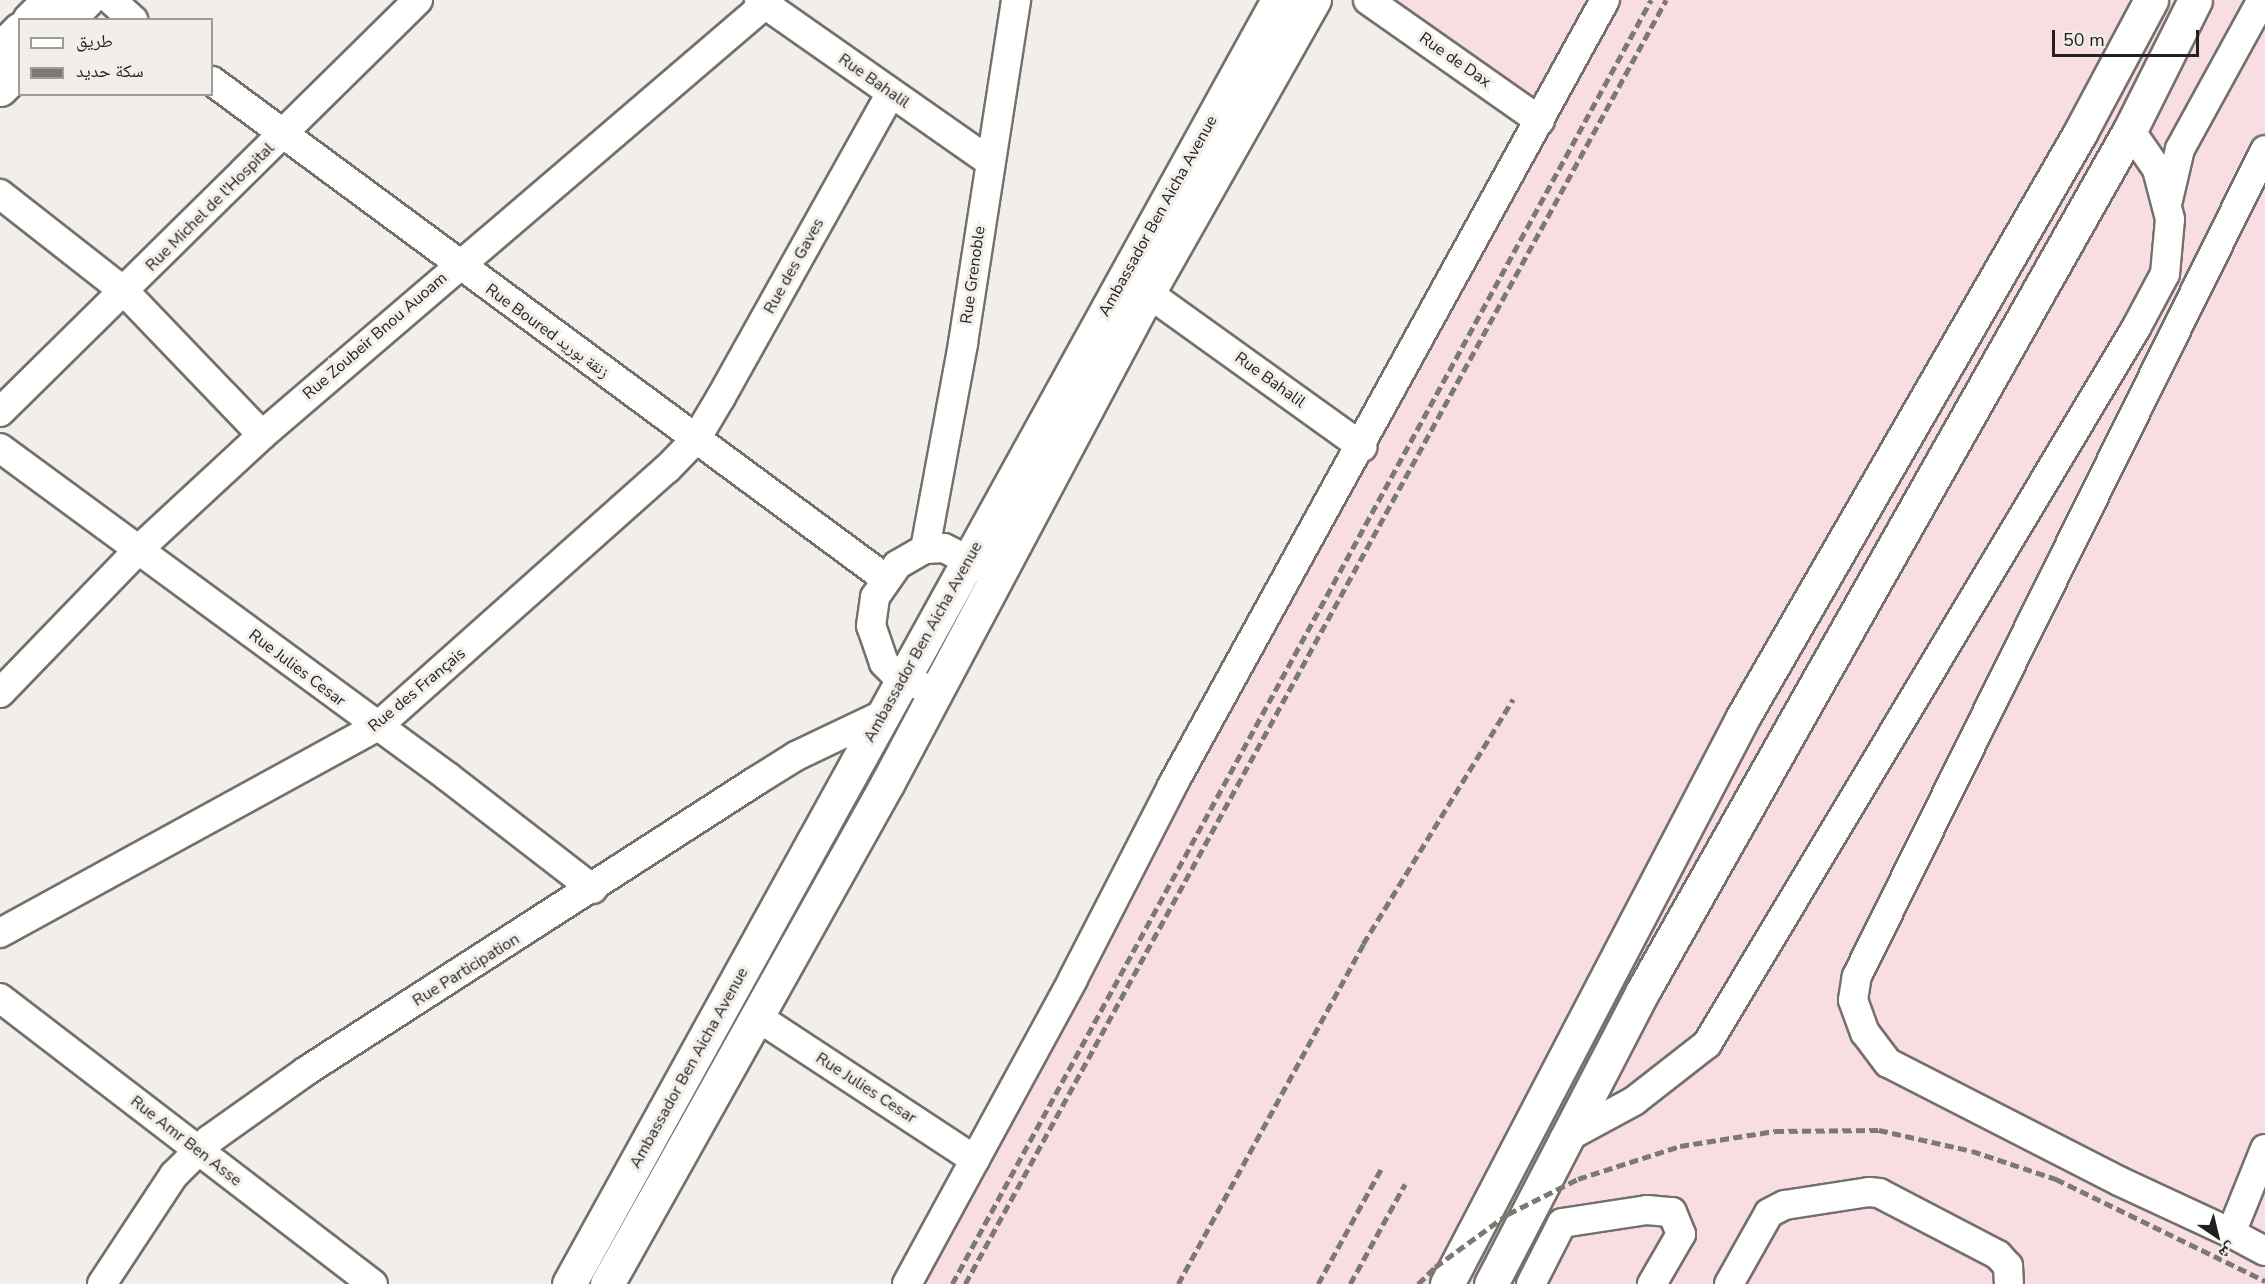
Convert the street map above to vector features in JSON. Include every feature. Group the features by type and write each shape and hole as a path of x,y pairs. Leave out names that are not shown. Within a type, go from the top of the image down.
{"main road":[{"path":"31,18 49,0"},
{"path":"70,18 87,0"},
{"name":"Ambassador Ben Aicha Avenue","path":"569,1284 901,678 1278,0"},
{"name":"Ambassador Ben Aicha Avenue","path":"607,1284 936,692 1148,293 1314,0"},
{"path":"1447,1284 1743,717 2080,133 2151,0"},
{"path":"1491,1284 1564,1139 1786,733 2130,130 2195,0"},
{"path":"0,49 18,31"},
{"path":"0,89 18,71"},
{"path":"1491,1198 1527,1211"}],"street":[{"path":"111,0 131,18"},
{"name":"Rue Michel de l'Hospital","path":"0,412 125,292 418,0"},
{"name":"Rue Grenoble","path":"926,549 963,343 989,161 1017,0"},
{"name":"Rue de Dax","path":"1368,0 1540,121"},
{"path":"907,1284 1172,786 1362,447 1605,0"},
{"path":"2168,202 2180,149 2262,0"},
{"name":"Rue Bahalil","path":"764,1 989,161"},
{"name":"Rue Zoubeir Bnou Auoam","path":"0,693 138,550 262,435 764,1"},
{"name":"Rue Boured زنقة بوريد","path":"213,82 458,265 885,578"},
{"name":"Rue des Gaves","path":"696,439 891,93"},
{"path":"1564,1139 1635,1101 1707,1044 2136,328 2165,274 2171,238 2168,202 2157,169 2130,130"},
{"path":"2265,150 1857,976 1853,1000 1865,1033 1888,1063 2119,1181 2265,1251"},
{"path":"0,194 125,292 262,435"},
{"name":"Rue Bahalil","path":"1148,293 1362,447"},
{"name":"Rue des Français","path":"0,933 376,727 590,541 696,439"},
{"name":"Rue Julies Cesar","path":"0,448 592,889"},
{"path":"936,692 901,678 879,653 872,626 875,597 885,578 911,555 926,549 944,548 999,576"},
{"name":"Rue Participation","path":"102,1284 174,1175 197,1150 306,1071 796,756 882,715"},
{"name":"Rue Amr Ben Asse","path":"0,998 197,1150 343,1275 373,1284"},
{"name":"Rue Julies Cesar","path":"756,1016 975,1160"},
{"path":"2231,1233 2265,1149"},
{"path":"1730,1284 1769,1212 1785,1205 1869,1192 1879,1193 1998,1255 2008,1266 2009,1284"},
{"path":"1531,1284 1562,1223 1647,1210 1672,1212 1681,1234 1652,1284"}],"shaded area":[{"path":"1396,0 2265,0 2265,1284 891,1284 1552,115"}],"railway":[{"path":"952,1284 1651,0"},
{"path":"965,1284 1666,0"},
{"path":"1178,1284 1363,944 1513,699"},
{"path":"1418,1284 1435,1267 1508,1214 1578,1179 1680,1146 1775,1131 1879,1130 1972,1151 2056,1179 2265,1281"},
{"path":"1318,1284 1381,1169"},
{"path":"1350,1284 1405,1184"}]}
